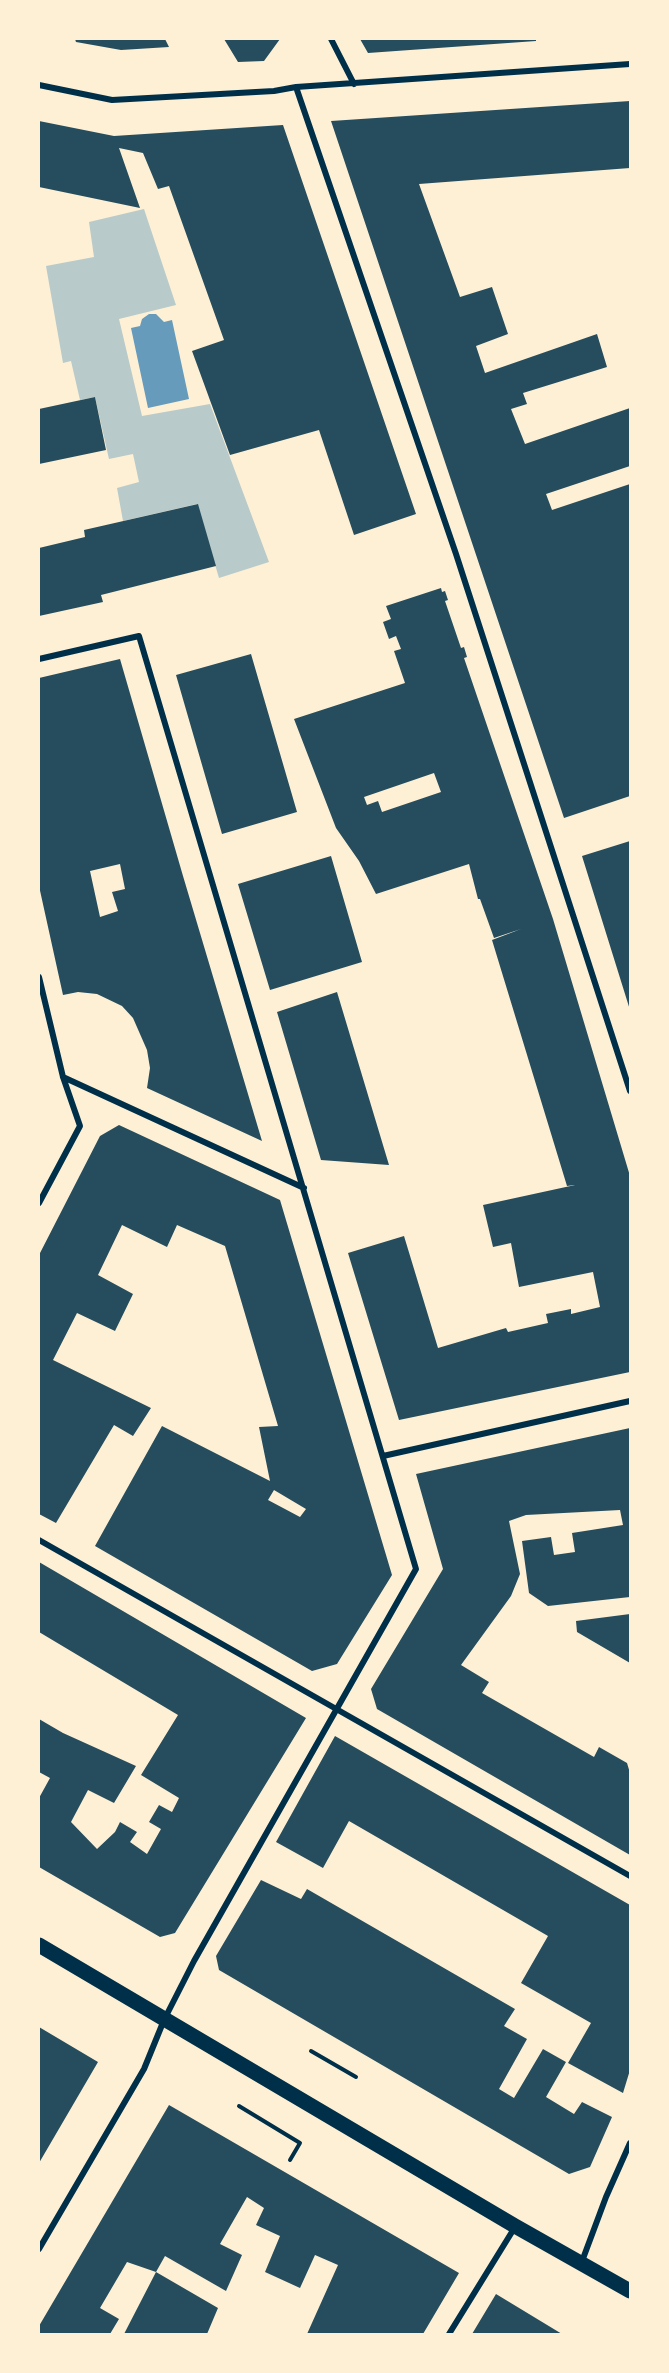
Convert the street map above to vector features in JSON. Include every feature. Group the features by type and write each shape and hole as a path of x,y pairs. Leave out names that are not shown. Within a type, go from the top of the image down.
{"main road":[{"path":"39,1945 515,2226 630,2291"}],"street":[{"path":"331,39 354,84"},
{"path":"39,85 112,100 274,91 296,87 630,64"},
{"path":"296,87 456,554 630,1091"},
{"path":"39,659 139,636 416,1569 194,1961 164,2020 144,2069 39,2249"},
{"path":"39,977 63,1077 80,1126 39,1203"},
{"path":"63,1077 304,1188"},
{"path":"383,1456 630,1401"},
{"path":"39,1540 630,1876"},
{"path":"581,2264 606,2197 630,2143"},
{"path":"449,2334 515,2226"}],"path":[{"path":"311,2052 356,2077"},
{"path":"239,2106 300,2143 291,2160"}],"shaded area":[{"path":"144,209 176,305 119,319 142,416 210,404 269,562 219,578 197,504 123,521 117,488 139,482 133,454 109,459 95,397 80,400 71,361 63,363 46,266 94,257 89,222"}],"water":[{"path":"149,314 156,314 164,322 172,320 189,399 148,408 131,328 140,326 142,319"}],"building":[{"path":"75,39 165,39 169,47 121,50 76,42"},
{"path":"224,39 280,39 264,61 238,62"},
{"path":"360,39 536,39 536,41 368,53"},
{"path":"630,101 630,168 419,184 460,297 492,287 508,334 476,346 485,373 597,334 607,367 523,393 527,404 511,409 525,444 630,408 630,466 546,494 552,510 630,484 630,796 564,818 331,121"},
{"path":"39,121 114,136 283,125 416,514 354,535 319,430 230,455 192,351 224,340 169,186 158,189 143,153 119,148 140,208 39,187"},
{"path":"95,397 106,450 39,464 39,409"},
{"path":"198,504 216,566 101,595 103,602 39,616 39,548 85,537 84,530"},
{"path":"441,588 442,592 445,591 448,600 445,601 461,648 464,647 467,657 464,658 553,919 630,1176 630,1372 399,1420 348,1253 404,1236 438,1348 506,1328 508,1332 548,1323 546,1314 571,1309 571,1314 600,1307 593,1272 519,1287 511,1243 493,1247 483,1205 575,1185 567,1186 492,940 521,929 494,938 480,899 478,899 469,864 376,894 359,861 336,828 294,719 405,683 394,651 401,649 396,636 389,639 383,622 391,619 386,606","holes":["434,773 441,792 382,812 378,801 367,805 364,797"]},
{"path":"251,654 297,812 222,834 176,675"},
{"path":"120,659 262,1141 147,1088 150,1068 147,1050 133,1018 122,1006 97,994 78,992 63,995 39,886 39,678","holes":["120,864 125,889 112,892 118,911 100,917 90,871"]},
{"path":"630,841 630,1010 582,856"},
{"path":"331,856 362,962 270,990 238,884"},
{"path":"337,992 389,1165 321,1160 277,1012"},
{"path":"119,1125 280,1200 392,1575 337,1664 312,1671 95,1546 162,1426 270,1481 259,1427 278,1426 225,1246 177,1225 167,1247 122,1225 98,1275 133,1294 115,1331 77,1313 53,1360 151,1408 133,1436 114,1425 56,1523 39,1514 39,1255 100,1136","holes":["274,1490 306,1509 300,1517 268,1500"]},
{"path":"630,1428 630,1597 548,1606 529,1593 522,1541 551,1537 554,1555 575,1552 572,1533 623,1525 620,1510 526,1515 509,1521 520,1574 511,1596 461,1665 489,1682 482,1693 594,1757 599,1747 627,1763 630,1773 630,1855 377,1709 371,1689 443,1569 416,1474"},
{"path":"39,1562 306,1718 175,1933 160,1937 39,1867 39,1798 50,1778 39,1772 39,1719 63,1733 136,1766 114,1803 88,1790 71,1822 97,1849 115,1832 120,1822 137,1832 130,1842 147,1854 161,1829 149,1822 159,1805 172,1812 179,1798 141,1775 178,1715 39,1632"},
{"path":"630,1614 630,1663 577,1632 576,1621"},
{"path":"335,1736 630,1905 630,2070 623,2093 568,2063 591,2023 521,1983 548,1936 349,1821 323,1868 276,1842"},
{"path":"261,1880 301,1899 307,1889 515,2009 504,2026 527,2039 499,2089 514,2098 543,2049 566,2062 546,2097 574,2114 582,2102 612,2117 590,2167 569,2174 219,1970 216,1956"},
{"path":"39,2027 98,2062 39,2163"},
{"path":"169,2105 459,2273 423,2334 307,2334 338,2265 315,2255 300,2288 265,2272 280,2236 256,2225 264,2208 247,2197 220,2244 242,2255 226,2291 165,2256 156,2272 127,2262 100,2308 119,2319 110,2334 39,2334 39,2326"},
{"path":"156,2272 218,2308 207,2334 124,2334"},
{"path":"496,2294 562,2334 472,2334"}]}
